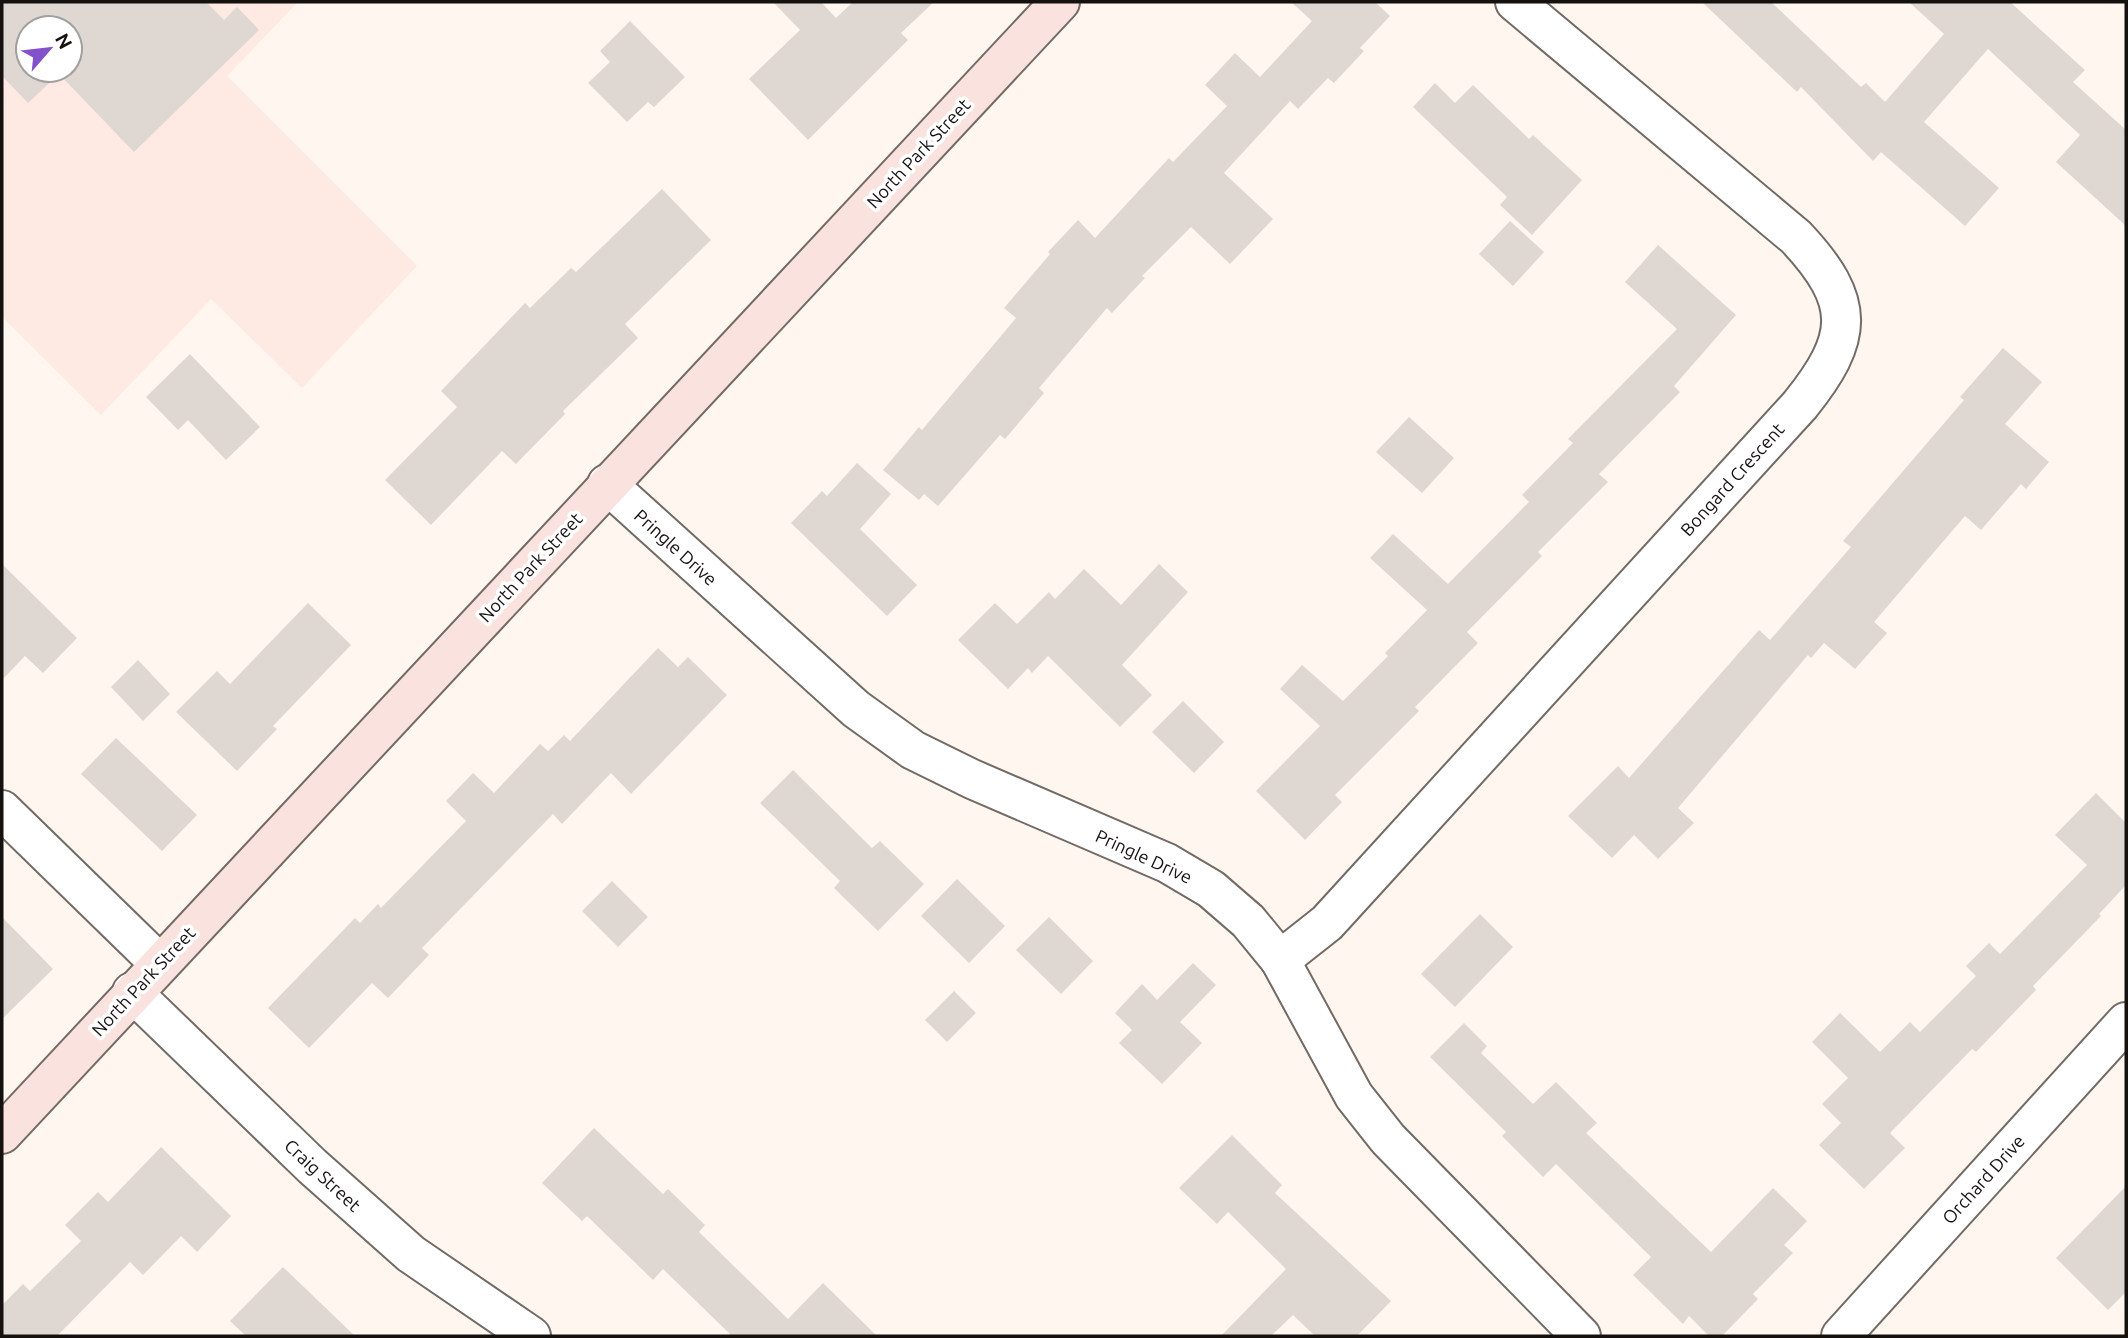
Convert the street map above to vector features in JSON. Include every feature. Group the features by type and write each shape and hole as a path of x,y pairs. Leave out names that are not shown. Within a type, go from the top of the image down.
{"street":[{"name":"North Park Street","path":"2,1134 1060,2"},
{"name":"Bongard Crescent","path":"1280,960 1327,923 1800,405 1827,372 1840,338 1839,300 1824,267 1797,237 1515,2"},
{"name":"Pringle Drive","path":"607,484 856,709 913,750 972,779 1167,863 1211,889 1248,921 1280,960 1354,1096 1388,1139 1581,1336"},
{"path":"2,810 159,963"},
{"name":"Craig Street","path":"132,992 312,1166 411,1254 531,1336"},
{"name":"Orchard Drive","path":"1841,1336 2126,1022"}],"shaded area":[{"path":"2,2 298,2 227,76 417,266 302,388 211,299 101,415 2,317"}],"building":[{"path":"2,2 206,2 224,20 237,7 259,30 134,152 69,84 84,84 84,14 14,14 14,84 48,84 28,103 2,76"},
{"path":"773,2 821,2 836,18 853,2 934,2 901,33 908,40 808,140 749,79 800,30"},
{"path":"1291,2 1375,2 1390,16 1360,48 1364,51 1334,83 1328,78 1298,109 1290,101 1224,173 1273,219 1230,264 1191,227 1142,276 1145,278 1112,313 1107,308 1039,388 1044,393 1005,439 1000,435 938,506 924,494 919,500 883,470 919,427 922,430 1016,318 1004,308 1050,254 1048,252 1078,220 1095,238 1169,158 1173,162 1227,106 1205,85 1235,53 1260,77 1312,21"},
{"path":"1702,2 1771,2 1861,87 1866,83 1885,102 1944,34 1909,2 2010,2 2085,70 2073,82 2126,130 2126,226 2056,162 2080,135 1988,49 1924,122 1999,188 1965,226 1881,152 1873,161 1801,87 1797,92"},
{"path":"630,21 685,77 654,107 648,102 627,122 588,83 610,62 600,51"},
{"path":"1435,83 1455,103 1473,85 1529,139 1533,135 1582,180 1532,235 1500,205 1507,197 1413,107"},
{"path":"662,189 711,240 625,324 638,338 563,411 565,414 516,464 502,451 431,525 385,480 457,407 441,391 525,303 530,308 571,268 576,272"},
{"path":"1510,221 1544,252 1513,286 1479,254"},
{"path":"1658,245 1736,315 1674,386 1680,392 1599,474 1608,482 1538,552 1542,556 1467,632 1478,643 1415,707 1419,711 1335,795 1342,802 1305,840 1256,791 1320,726 1280,689 1302,665 1343,701 1388,656 1385,653 1427,610 1370,558 1393,534 1448,584 1529,502 1522,495 1573,443 1568,439 1677,329 1625,282"},
{"path":"2003,348 2042,382 2005,424 2049,462 2026,489 2021,484 1981,530 1965,516 1874,622 1887,633 1855,669 1824,643 1811,658 1808,655 1678,808 1694,823 1658,859 1634,835 1612,858 1568,816 1618,766 1629,778 1759,630 1770,640 1851,547 1843,541 1964,400 1960,397"},
{"path":"190,354 260,427 226,460 188,420 178,430 146,397"},
{"path":"1409,417 1454,458 1422,493 1376,452"},
{"path":"857,463 891,494 860,529 917,585 887,616 791,523 822,491 827,496"},
{"path":"2,564 77,638 43,673 25,656 2,680"},
{"path":"1159,564 1188,592 1122,665 1152,695 1120,727 1048,656 1032,673 1028,668 1008,689 958,640 995,603 1017,624 1049,592 1055,599 1084,569 1121,605"},
{"path":"308,603 351,645 273,726 277,729 237,771 176,712 217,671 230,684"},
{"path":"658,648 678,667 688,657 727,695 631,794 611,773 562,824 553,814 422,948 429,955 388,998 372,983 309,1048 268,1008 355,918 360,923 378,904 381,908 466,821 446,801 473,773 494,793 540,744 548,751 564,735 570,741"},
{"path":"138,660 170,694 143,721 111,687"},
{"path":"1183,701 1224,742 1194,773 1152,732"},
{"path":"116,738 197,815 162,851 81,774"},
{"path":"793,770 872,848 880,841 924,884 878,931 834,888 840,881 760,803"},
{"path":"2096,793 2126,823 2126,885 2099,914 2101,916 2033,986 2036,990 1976,1052 1972,1049 1890,1133 1905,1148 1864,1189 1819,1145 1841,1123 1822,1104 1848,1078 1812,1042 1840,1013 1880,1052 1910,1022 1920,1032 1976,976 1966,966 1989,943 2000,954 2087,865 2055,835"},
{"path":"957,879 1005,926 969,963 921,916"},
{"path":"612,881 648,917 618,947 582,911"},
{"path":"1480,914 1513,947 1455,1007 1421,974"},
{"path":"2,917 53,969 2,1019"},
{"path":"1049,917 1093,961 1061,994 1016,950"},
{"path":"1193,963 1216,985 1180,1022 1202,1043 1162,1084 1119,1043 1132,1030 1115,1013 1142,984 1157,1000"},
{"path":"954,991 976,1013 947,1042 925,1020"},
{"path":"1464,1023 1487,1046 1481,1053 1533,1104 1556,1082 1597,1123 1586,1133 1711,1252 1773,1188 1807,1221 1784,1245 1793,1253 1753,1294 1758,1299 1722,1336 1709,1336 1689,1316 1683,1324 1633,1275 1651,1257 1556,1164 1543,1177 1502,1136 1506,1132 1430,1057"},
{"path":"594,1128 663,1194 668,1189 705,1225 699,1232 788,1319 823,1283 877,1336 732,1336 663,1269 653,1280 587,1216 582,1221 542,1183"},
{"path":"1232,1135 1282,1185 1275,1193 1391,1301 1357,1336 1315,1336 1293,1315 1271,1336 1221,1336 1286,1269 1228,1212 1217,1224 1179,1188"},
{"path":"161,1147 231,1216 197,1252 181,1236 143,1275 130,1262 57,1336 2,1336 2,1305 23,1284 30,1291 81,1241 65,1225 98,1192 108,1202"},
{"path":"2126,1186 2126,1292 2108,1310 2056,1258"},
{"path":"283,1267 355,1336 246,1336 230,1321"}]}
